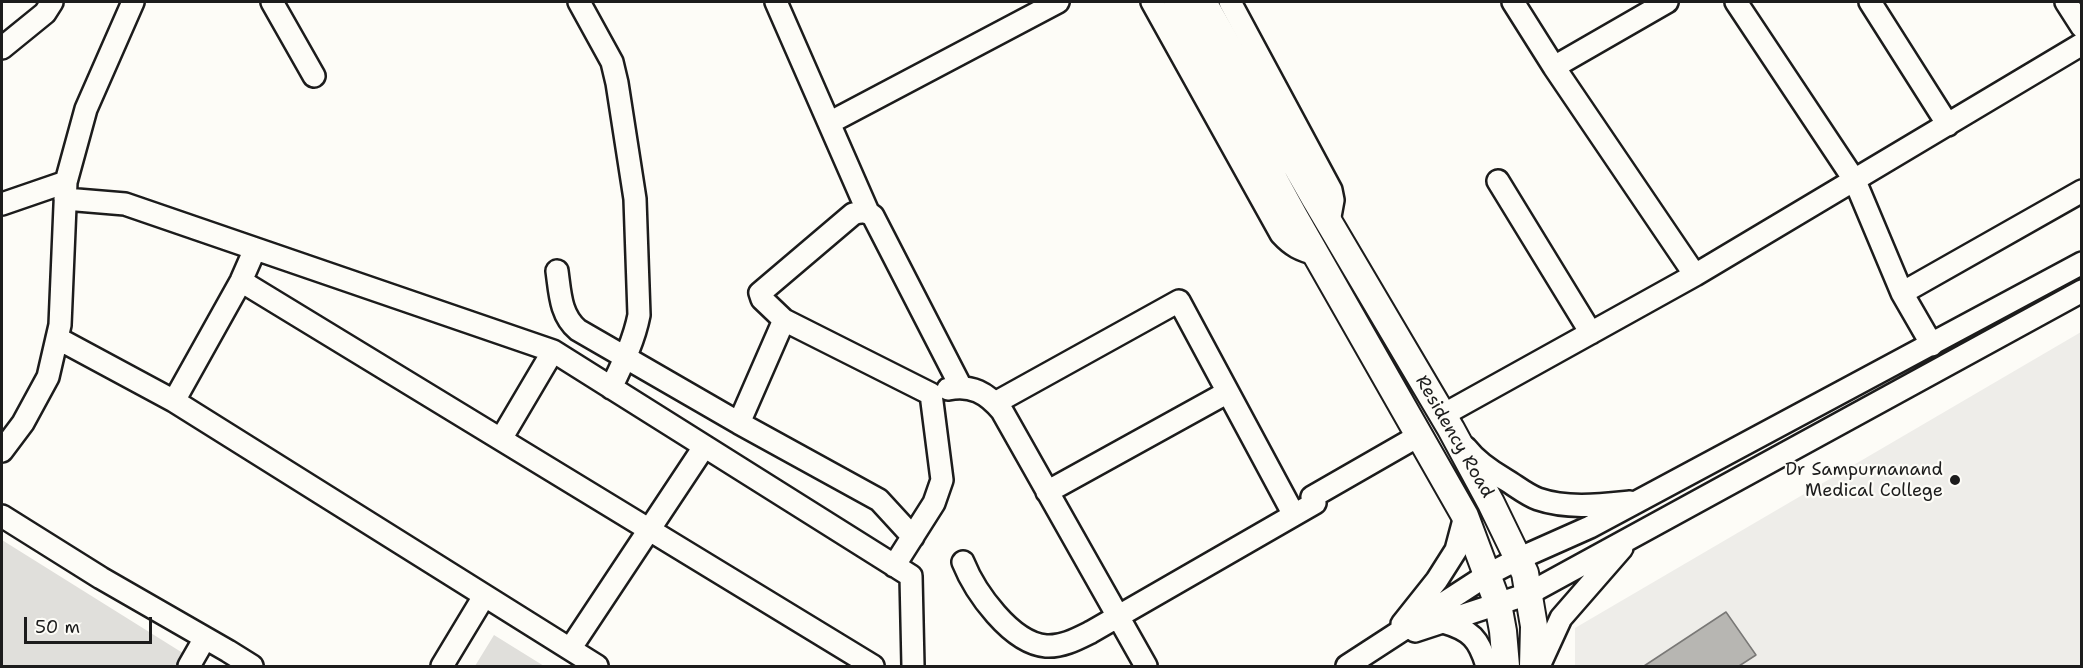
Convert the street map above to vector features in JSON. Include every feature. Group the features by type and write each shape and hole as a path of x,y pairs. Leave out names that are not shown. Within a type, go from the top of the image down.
{"main road":[{"name":"Residency Road","path":"1177,2 1294,216 1465,516 1498,604 1506,666"},
{"name":"Residency Road","path":"1203,2 1447,422 1491,503 1525,573 1534,626 1533,666"}],"street":[{"path":"2,48 45,13 52,2"},
{"path":"4,442 23,423 48,377 60,325 66,190 86,110 133,2"},
{"path":"272,2 314,76"},
{"path":"579,2 612,62 635,199 639,315 637,328 611,388"},
{"path":"776,2 868,212 873,216 961,387"},
{"path":"829,123 1058,2"},
{"path":"1152,2 1281,234 1291,245 1316,254"},
{"path":"1230,2 1331,190 1333,200 1329,222"},
{"path":"1513,2 1554,67 1695,275"},
{"path":"1554,67 1667,2"},
{"path":"1736,2 1855,181 1902,293 1932,345"},
{"path":"1870,2 1948,125"},
{"path":"2066,2 2082,27"},
{"path":"1640,501 1593,506 1559,504 1537,498 1498,476 1471,455 1447,422 1591,333 1855,181 2082,44"},
{"path":"1498,181 1591,333"},
{"path":"3,199 66,190 125,204 553,351 911,576 914,666"},
{"path":"1902,293 2082,190"},
{"path":"868,212 860,211 853,214 760,293 762,299 784,320 931,394 961,387 990,396 1002,411 1146,666"},
{"path":"174,401 241,281 255,249"},
{"path":"1347,666 1487,575 1640,501 2082,263"},
{"path":"557,271 562,306 570,323 578,330 739,423 879,500 913,537"},
{"path":"241,281 873,666"},
{"path":"1390,639 1528,594 2082,291"},
{"path":"995,403 1179,301 1294,515"},
{"path":"739,423 784,320"},
{"path":"57,338 174,401 597,666"},
{"path":"501,439 553,351"},
{"path":"1047,492 1228,392"},
{"path":"894,566 934,503 942,480 931,394"},
{"path":"963,562 977,591 1005,622 1033,642 1049,646 1067,643 1091,632 1315,503 1312,497 1420,435"},
{"path":"570,649 704,447"},
{"path":"2,516 101,578 252,666"},
{"path":"1390,639 1437,580 1456,550 1465,516"},
{"path":"1539,666 1561,618 1635,535"},
{"path":"442,666 480,603"},
{"path":"1443,622 1472,634 1488,666"},
{"path":"189,666 205,638"}],"shaded area":[{"name":"Dr Sampurnanand Medical College","path":"2081,332 2081,666 1575,666 1575,628"},
{"path":"2,540 186,655 179,666 2,666"},
{"path":"1726,612 1756,655 1739,666 1644,666"},
{"path":"494,635 544,666 475,666"}],"place":[{"name":"Dr Sampurnanand Medical College","path":"1955,480"}]}
